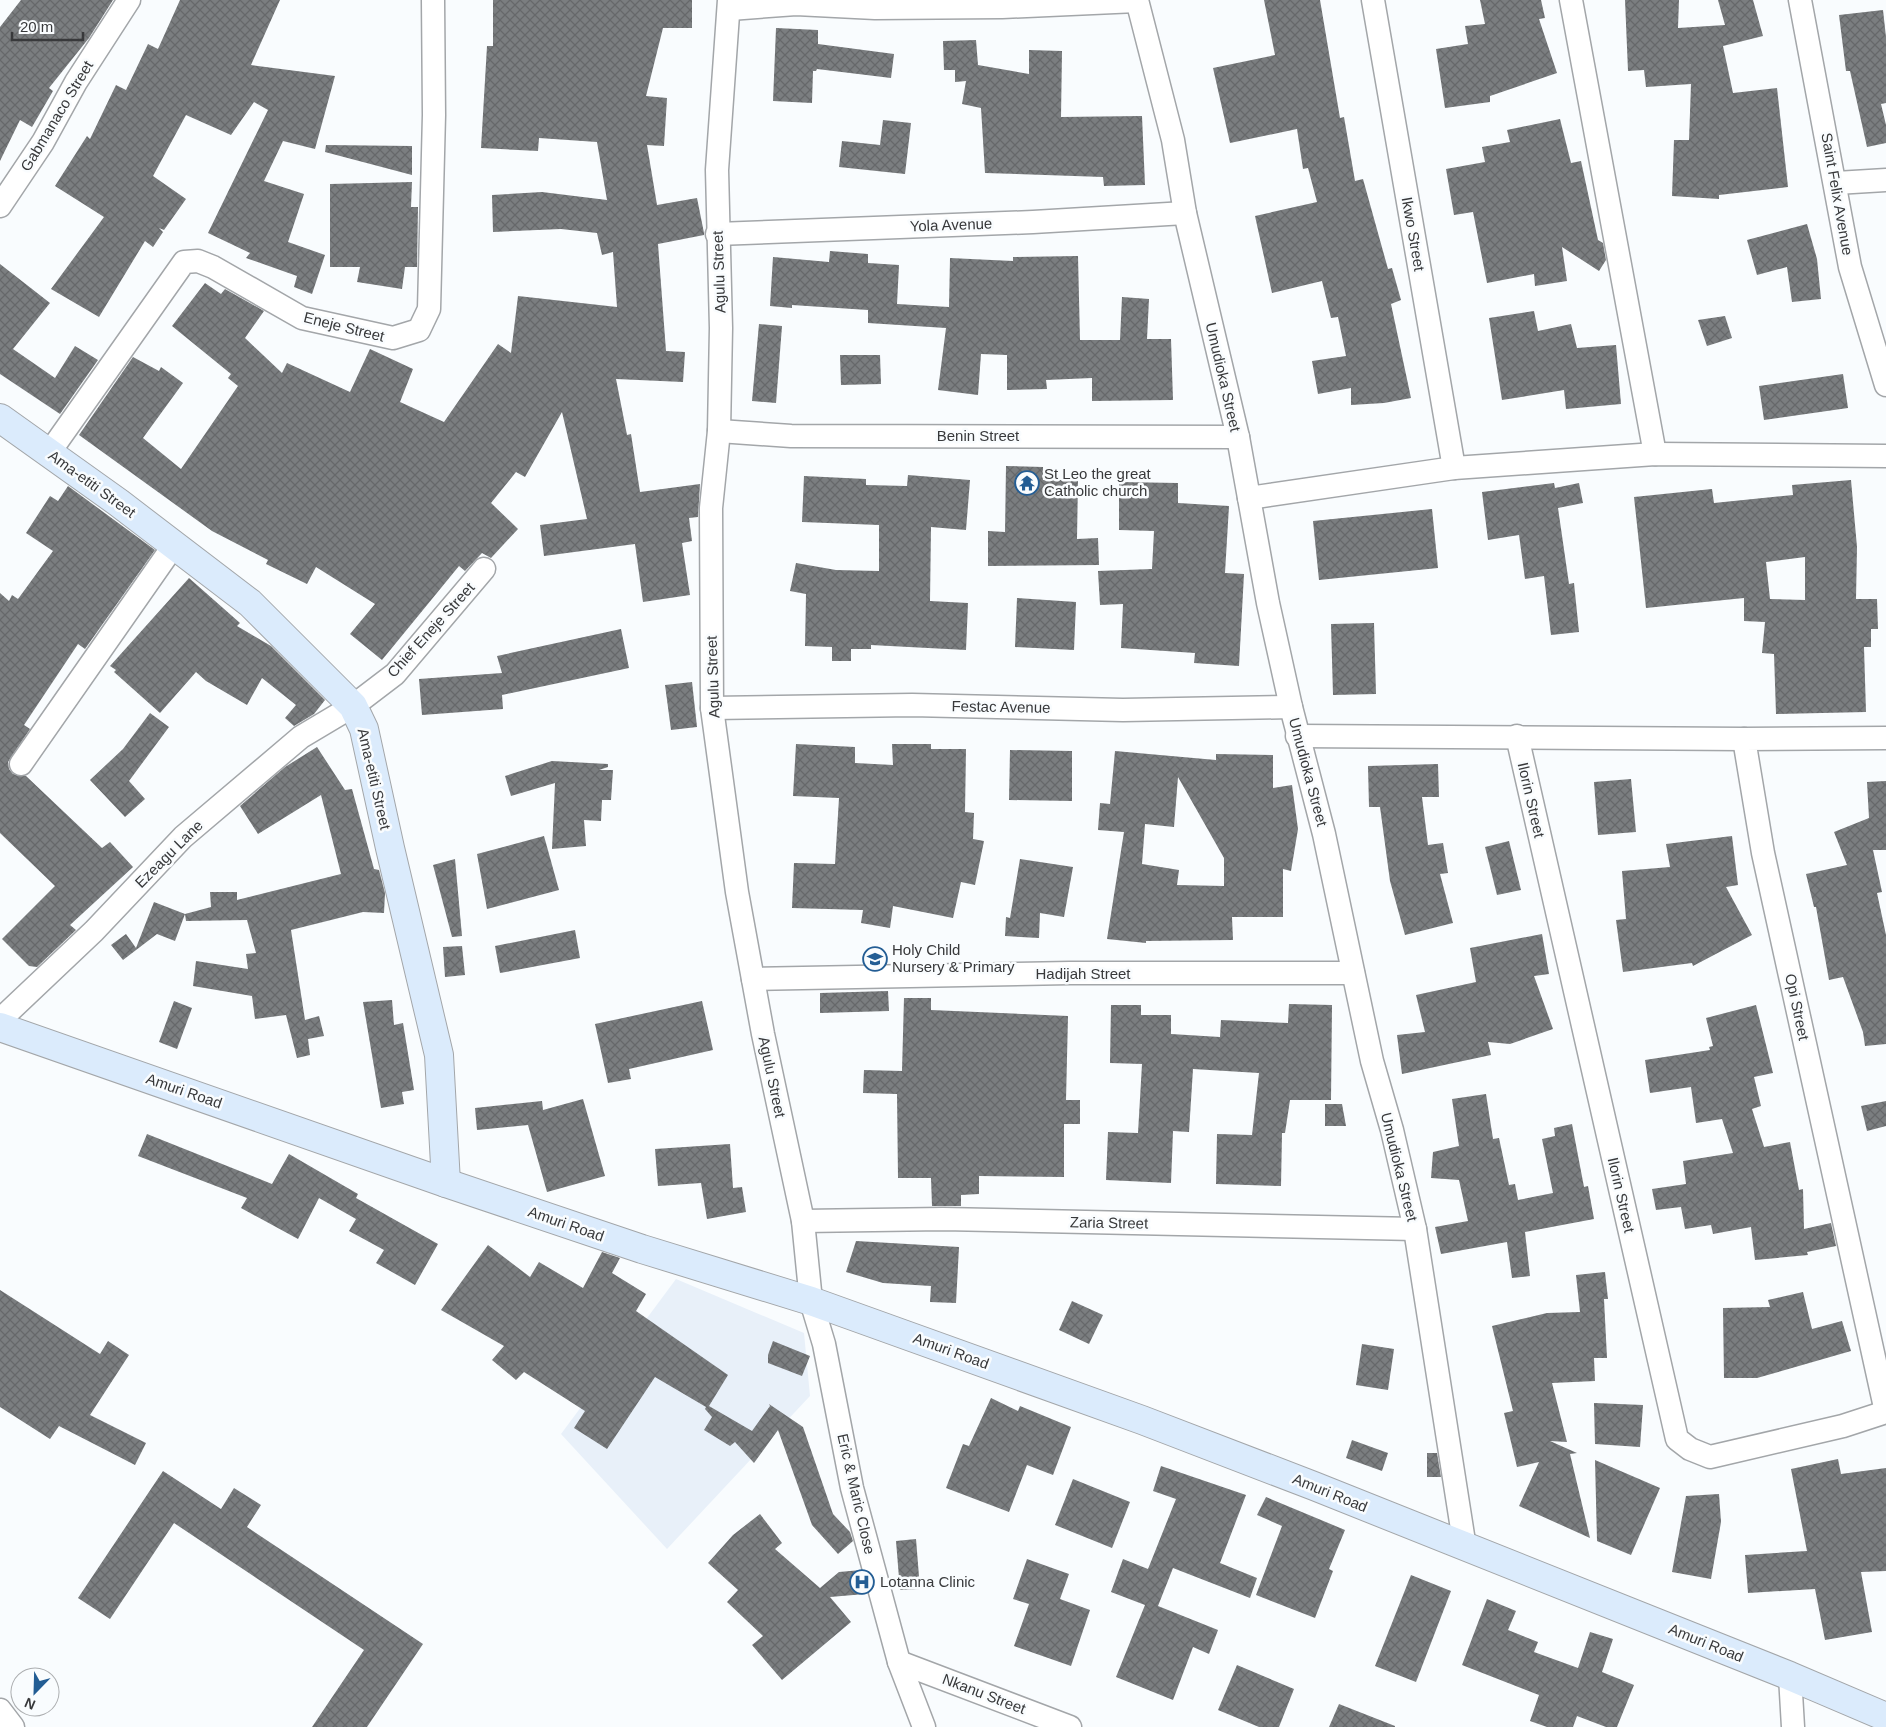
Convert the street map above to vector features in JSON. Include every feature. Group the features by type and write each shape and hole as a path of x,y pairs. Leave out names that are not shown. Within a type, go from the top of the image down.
{"main road":[{"name":"Ama-etiti Street","path":"0,418 250,603 353,706 364,729 439,1055 446,1184"},
{"name":"Amuri Road","path":"0,1027 446,1184 642,1249 811,1302 1142,1420 1790,1676 1886,1717"}],"street":[{"name":"Gabmanaco Street","path":"0,206 43,142 76,82 129,0"},
{"name":"Eneje Street","path":"49,453 184,262 198,261 213,267 302,318 393,338 419,330 429,310 434,116 433,0"},
{"name":"Ikwo Street","path":"1373,0 1454,468"},
{"path":"1571,0 1654,454"},
{"name":"Saint Felix Avenue","path":"1800,0 1836,183 1850,267 1886,385"},
{"path":"729,5 796,4 875,8 992,7 1137,1"},
{"name":"Umudioka Street","path":"1137,1 1173,140 1185,213 1238,437 1248,498 1297,736 1324,834 1372,1061 1392,1130 1414,1229 1465,1548"},
{"name":"Agulu Street","path":"729,5 717,170 717,234 721,328 719,432 711,508 712,708 737,892 803,1221 811,1302 824,1344"},
{"path":"1836,183 1886,180"},
{"name":"Yola Avenue","path":"717,234 1033,222 1185,213"},
{"name":"Benin Street","path":"719,432 791,436 1238,437"},
{"path":"1248,498 1454,468 1654,454 1886,456"},
{"path":"21,764 174,545"},
{"name":"Chief Eneje Street","path":"353,706 395,674 484,569"},
{"name":"Festac Avenue","path":"712,708 912,705 1123,710 1291,707"},
{"name":"Ezeagu Lane","path":"0,1020 94,931 183,837 301,737 353,706"},
{"path":"1297,736 1886,738"},
{"name":"Ilorin Street","path":"1517,736 1678,1439 1690,1449 1710,1457 1842,1426 1886,1412"},
{"name":"Opi Street","path":"1744,739 1763,853 1886,1412"},
{"name":"Hadijah Street","path":"753,979 1070,973 1353,973"},
{"name":"Zaria Street","path":"803,1221 953,1219 1414,1229"},
{"name":"Eric & Maric Close","path":"824,1344 852,1488 898,1662 924,1727"},
{"name":"Nkanu Street","path":"898,1662 1070,1727"},
{"path":"1790,1676 1793,1727"},
{"path":"0,1710 13,1727"}],"shaded area":[{"path":"676,1279 804,1333 810,1396 667,1549 561,1434"}],"building":[{"path":"21,0 113,0 89,38 49,88 53,91 32,127 20,120 0,161 0,27"},
{"path":"180,0 280,0 251,65 335,76 315,149 283,141 264,181 304,194 288,242 325,255 312,294 294,287 297,276 246,258 250,253 208,233 268,110 254,102 231,135 186,115 153,176 186,199 164,230 159,228 163,232 153,247 145,241 99,317 51,289 104,217 55,186 87,136 90,139 116,85 126,90 148,44 158,49"},
{"path":"493,0 692,0 692,28 663,28 646,96 667,98 664,146 647,145 657,205 697,198 704,233 704,235 658,244 666,351 685,352 683,382 616,379 627,435 631,434 640,492 700,484 698,517 689,518 692,541 682,543 690,595 643,602 635,544 544,556 540,525 587,519 562,412 525,477 516,472 491,503 518,529 491,558 482,553 465,571 459,566 382,660 350,634 375,604 316,567 307,584 266,564 268,560 212,531 79,435 133,357 159,371 161,367 183,383 143,438 181,469 238,386 228,378 231,374 172,326 205,283 221,294 225,289 264,311 245,338 282,373 287,363 350,392 370,349 413,369 400,402 444,422 498,344 511,353 518,296 617,307 613,252 602,255 597,233 561,229 493,232 492,195 542,192 607,200 597,142 539,138 538,151 481,148 487,46 493,46"},
{"path":"1264,0 1320,0 1340,118 1344,117 1355,181 1363,179 1388,269 1392,268 1401,300 1391,304 1411,398 1384,403 1351,405 1351,388 1318,394 1312,361 1346,356 1338,317 1331,318 1322,281 1272,293 1255,216 1317,202 1308,168 1303,169 1297,129 1230,143 1213,68 1275,55"},
{"path":"1480,0 1541,0 1545,18 1539,19 1557,73 1490,96 1490,102 1445,108 1436,49 1468,44 1465,26 1485,24"},
{"path":"1625,0 1679,0 1678,28 1725,25 1718,0 1753,0 1763,36 1723,46 1733,93 1777,88 1788,187 1719,195 1719,199 1672,196 1674,140 1689,140 1691,84 1646,87 1644,70 1628,71"},
{"path":"1883,10 1886,37 1886,103 1881,104 1886,125 1886,143 1867,147 1850,71 1846,71 1839,15"},
{"path":"776,28 818,30 818,44 894,54 891,78 817,69 813,71 812,103 773,101"},
{"path":"976,40 978,65 1029,74 1029,50 1062,51 1061,117 1142,116 1145,185 1104,186 1103,177 985,173 981,108 962,104 966,81 955,82 955,70 944,70 943,41"},
{"path":"1560,119 1571,163 1581,161 1598,240 1603,243 1606,260 1599,271 1562,247 1567,281 1535,286 1534,274 1487,283 1473,212 1454,215 1446,169 1485,162 1482,147 1510,142 1507,130"},
{"path":"883,120 911,123 905,174 839,167 842,141 880,145"},
{"path":"326,145 412,146 412,175 325,152"},
{"path":"412,182 411,207 418,207 417,267 405,267 402,289 357,282 360,267 330,267 330,184"},
{"path":"1807,224 1817,259 1821,299 1792,302 1787,267 1757,275 1747,240"},
{"path":"830,251 868,254 868,263 899,265 897,304 949,307 950,258 1013,261 1013,257 1078,256 1080,340 1120,340 1122,297 1149,299 1147,339 1171,339 1173,400 1092,401 1092,378 1046,380 1047,389 1007,390 1007,355 981,354 978,395 938,390 946,328 868,323 868,310 792,305 792,308 770,306 773,257 829,262"},
{"path":"0,264 50,303 13,349 55,378 75,346 98,360 60,414 0,374"},
{"path":"1534,311 1538,331 1571,324 1577,348 1616,345 1621,404 1566,409 1564,390 1502,400 1489,318"},
{"path":"1725,316 1732,338 1707,346 1698,320"},
{"path":"759,324 782,326 776,403 752,401"},
{"path":"840,355 880,355 881,384 841,385"},
{"path":"1843,374 1848,408 1764,420 1759,386"},
{"path":"1006,466 1043,467 1043,480 1078,480 1077,539 1098,538 1099,565 988,566 988,531 1005,532"},
{"path":"908,475 970,480 966,530 931,527 930,601 968,603 966,650 871,645 871,649 851,649 851,661 832,661 832,647 805,646 806,594 790,591 796,563 836,570 879,571 879,525 802,522 804,476 866,479 866,485 907,486"},
{"path":"1851,480 1857,547 1856,599 1877,599 1878,629 1871,629 1871,647 1864,647 1866,712 1776,714 1774,654 1762,653 1765,622 1744,621 1744,598 1646,608 1634,497 1712,489 1714,503 1793,495 1792,485","holes":["1805,557 1805,600 1770,599 1766,562"]},
{"path":"1119,482 1178,483 1178,503 1229,506 1225,573 1244,574 1239,666 1194,663 1195,653 1121,648 1123,604 1100,605 1098,571 1152,569 1154,531 1119,530"},
{"path":"1554,483 1555,488 1579,483 1583,503 1558,508 1569,584 1574,583 1579,632 1551,635 1544,576 1525,579 1519,535 1488,540 1482,492"},
{"path":"68,486 155,550 85,649 78,644 24,725 30,729 8,762 9,769 13,774 26,776 102,848 110,842 133,867 70,925 76,930 37,967 29,966 2,939 55,886 0,833 0,593 9,601 12,595 18,599 53,551 26,533 50,496 58,501"},
{"path":"1432,509 1438,568 1319,580 1313,521"},
{"path":"189,578 240,623 237,626 271,646 325,700 314,714 294,726 285,718 296,705 262,678 247,705 206,681 196,672 160,713 114,672 116,670 110,666"},
{"path":"1017,598 1076,602 1074,650 1015,647"},
{"path":"1374,623 1376,694 1333,695 1331,624"},
{"path":"621,629 629,668 502,695 503,709 422,715 419,679 502,673 497,656"},
{"path":"692,682 697,727 671,730 665,685"},
{"path":"150,713 169,727 129,781 145,799 125,817 90,780 123,749"},
{"path":"796,744 855,747 855,763 893,765 892,744 931,744 931,749 966,749 965,812 974,813 973,839 984,841 975,885 961,882 953,918 893,906 890,928 861,923 863,910 792,908 794,863 835,864 839,798 793,796"},
{"path":"317,747 345,790 352,789 374,869 379,870 385,893 384,913 363,912 291,930 305,1020 319,1016 324,1036 308,1039 310,1055 297,1058 286,1015 255,1019 252,996 193,986 196,961 248,969 246,954 256,953 247,920 186,921 185,914 211,907 210,892 237,892 237,900 341,874 321,795 258,834 240,806 285,767"},
{"path":"1010,750 1072,751 1072,801 1009,800"},
{"path":"1115,751 1216,760 1216,754 1273,755 1273,788 1292,785 1298,829 1291,871 1283,869 1283,917 1232,917 1233,940 1146,941 1146,943 1107,939 1124,832 1098,830 1100,803 1110,804","holes":["1178,777 1224,858 1224,886 1177,885 1179,870 1142,864 1145,824 1174,827"]},
{"path":"552,761 608,764 608,767 599,770 613,770 611,800 602,800 601,821 584,820 586,846 552,849 555,783 511,796 505,776"},
{"path":"1438,764 1439,797 1422,797 1428,845 1443,843 1448,873 1440,874 1453,923 1405,935 1390,881 1380,807 1369,807 1368,766"},
{"path":"1631,779 1636,832 1598,835 1594,782"},
{"path":"1886,781 1886,850 1873,850 1882,892 1877,893 1886,935 1886,1044 1865,1046 1863,1032 1843,977 1829,980 1816,907 1814,907 1806,874 1847,865 1834,832 1869,818 1867,782"},
{"path":"544,836 559,890 487,909 477,854"},
{"path":"1732,836 1738,885 1726,887 1752,935 1693,966 1692,963 1623,972 1616,920 1626,919 1622,871 1670,867 1666,844"},
{"path":"1509,841 1521,890 1497,895 1485,847"},
{"path":"455,859 462,936 452,937 433,865"},
{"path":"1020,859 1073,867 1064,917 1040,913 1039,938 1005,936 1006,917 1010,918"},
{"path":"154,902 185,914 175,941 157,934 123,960 111,945 126,934 136,948"},
{"path":"575,930 580,958 500,973 495,946"},
{"path":"1542,934 1549,974 1534,976 1553,1029 1510,1044 1488,1042 1491,1055 1402,1074 1397,1035 1425,1032 1416,995 1476,982 1470,948"},
{"path":"462,946 465,975 445,977 443,947"},
{"path":"888,991 889,1011 820,1013 820,993"},
{"path":"904,998 931,998 931,1010 1068,1016 1066,1100 1080,1100 1080,1124 1064,1124 1064,1177 979,1176 979,1194 961,1195 961,1206 932,1206 931,1178 898,1178 897,1094 863,1093 864,1070 902,1071"},
{"path":"392,1000 394,1025 403,1023 414,1090 402,1092 404,1104 381,1108 363,1002"},
{"path":"174,1001 192,1008 177,1049 159,1042"},
{"path":"702,1001 713,1050 629,1069 631,1079 608,1083 595,1024"},
{"path":"1289,1004 1332,1005 1331,1100 1290,1100 1285,1133 1282,1133 1281,1186 1216,1184 1217,1134 1252,1135 1259,1073 1193,1069 1189,1132 1173,1131 1171,1183 1106,1180 1108,1132 1138,1133 1142,1064 1110,1063 1111,1005 1141,1005 1141,1015 1171,1015 1171,1034 1220,1037 1221,1020 1288,1023"},
{"path":"1756,1005 1773,1073 1754,1077 1761,1106 1752,1109 1764,1147 1790,1142 1799,1190 1803,1189 1804,1229 1831,1223 1836,1246 1807,1252 1808,1255 1755,1260 1751,1227 1713,1234 1711,1225 1685,1229 1681,1207 1656,1210 1652,1189 1686,1184 1683,1161 1733,1153 1722,1119 1696,1123 1691,1087 1650,1093 1645,1060 1710,1050 1709,1047 1713,1046 1706,1018"},
{"path":"1486,1094 1493,1139 1499,1138 1509,1185 1515,1184 1518,1200 1553,1193 1542,1139 1555,1136 1554,1128 1572,1124 1584,1187 1588,1186 1594,1219 1525,1232 1530,1276 1512,1278 1507,1242 1441,1254 1435,1227 1468,1221 1459,1180 1431,1178 1433,1152 1459,1146 1452,1099"},
{"path":"583,1099 605,1176 547,1192 528,1125 477,1130 475,1108 542,1101 543,1110"},
{"path":"1886,1101 1886,1126 1867,1131 1861,1106"},
{"path":"1325,1104 1342,1104 1346,1126 1325,1126"},
{"path":"147,1134 272,1184 289,1154 358,1194 356,1198 438,1244 415,1285 376,1263 384,1250 349,1231 356,1219 319,1198 298,1239 241,1208 247,1198 138,1156"},
{"path":"730,1144 733,1188 742,1187 746,1212 707,1219 701,1183 658,1186 655,1149"},
{"path":"856,1241 959,1247 956,1303 930,1302 931,1286 883,1283 846,1272"},
{"path":"488,1245 530,1277 539,1262 583,1288 602,1252 620,1258 612,1273 646,1294 636,1311 728,1375 709,1406 752,1431 770,1406 769,1404 803,1427 833,1514 850,1532 853,1541 838,1554 812,1525 778,1430 754,1463 735,1442 730,1446 704,1430 712,1417 705,1409 706,1407 655,1377 607,1449 574,1428 585,1411 524,1372 516,1380 492,1360 504,1346 441,1310"},
{"path":"1605,1272 1608,1299 1604,1299 1607,1358 1594,1358 1595,1381 1552,1383 1567,1442 1550,1441 1577,1453 1570,1454 1590,1538 1519,1506 1539,1462 1517,1467 1504,1413 1513,1411 1492,1326 1547,1313 1580,1312 1576,1275"},
{"path":"0,1290 100,1354 108,1341 129,1355 90,1415 146,1443 135,1465 59,1426 50,1439 0,1407"},
{"path":"1803,1292 1812,1329 1842,1321 1851,1351 1757,1378 1724,1378 1723,1308 1770,1307 1768,1300"},
{"path":"1072,1301 1103,1315 1089,1344 1059,1330"},
{"path":"773,1341 810,1356 802,1376 768,1363 768,1355"},
{"path":"1362,1344 1394,1349 1388,1390 1356,1385"},
{"path":"991,1398 1018,1411 1020,1406 1071,1427 1053,1475 1027,1465 1009,1512 946,1488 963,1444 969,1446"},
{"path":"1594,1403 1643,1405 1640,1447 1595,1444"},
{"path":"1352,1440 1388,1453 1382,1471 1346,1458"},
{"path":"1427,1453 1437,1453 1441,1477 1427,1477"},
{"path":"1838,1459 1841,1474 1886,1468 1886,1571 1861,1572 1872,1632 1825,1640 1815,1589 1748,1593 1745,1555 1807,1551 1791,1469"},
{"path":"1595,1460 1660,1488 1631,1555 1597,1541"},
{"path":"1161,1466 1246,1495 1220,1563 1257,1578 1250,1598 1173,1568 1158,1606 1218,1630 1209,1654 1193,1647 1173,1700 1116,1677 1145,1605 1111,1592 1123,1559 1148,1569 1176,1499 1153,1491"},
{"path":"163,1471 221,1509 234,1488 261,1505 247,1527 423,1644 367,1727 312,1727 364,1650 174,1523 110,1619 78,1598"},
{"path":"1073,1479 1130,1502 1112,1548 1055,1525"},
{"path":"1719,1494 1721,1522 1711,1579 1672,1572 1686,1496"},
{"path":"1266,1497 1345,1530 1329,1569 1333,1571 1315,1618 1256,1595 1282,1526 1257,1515"},
{"path":"760,1514 782,1543 775,1549 820,1588 839,1572 861,1570 864,1583 865,1594 830,1597 851,1622 782,1680 752,1645 763,1636 727,1602 738,1590 708,1563 733,1535"},
{"path":"916,1539 920,1589 900,1590 896,1541"},
{"path":"1027,1559 1069,1574 1060,1599 1090,1610 1071,1666 1014,1646 1029,1604 1013,1599"},
{"path":"1411,1575 1451,1591 1416,1682 1375,1666"},
{"path":"1487,1599 1516,1611 1508,1630 1538,1642 1534,1652 1578,1668 1590,1632 1613,1639 1602,1672 1634,1685 1617,1727 1606,1727 1577,1716 1573,1727 1547,1727 1530,1721 1539,1695 1462,1665"},
{"path":"1237,1665 1294,1689 1279,1727 1259,1727 1218,1710"},
{"path":"1339,1704 1395,1726 1395,1727 1329,1727"}],"place":[{"name":"St Leo the great Catholic church","path":"1027,483"},
{"name":"Holy Child Nursery & Primary","path":"875,959"},
{"name":"Lotanna Clinic","path":"862,1582"}]}
